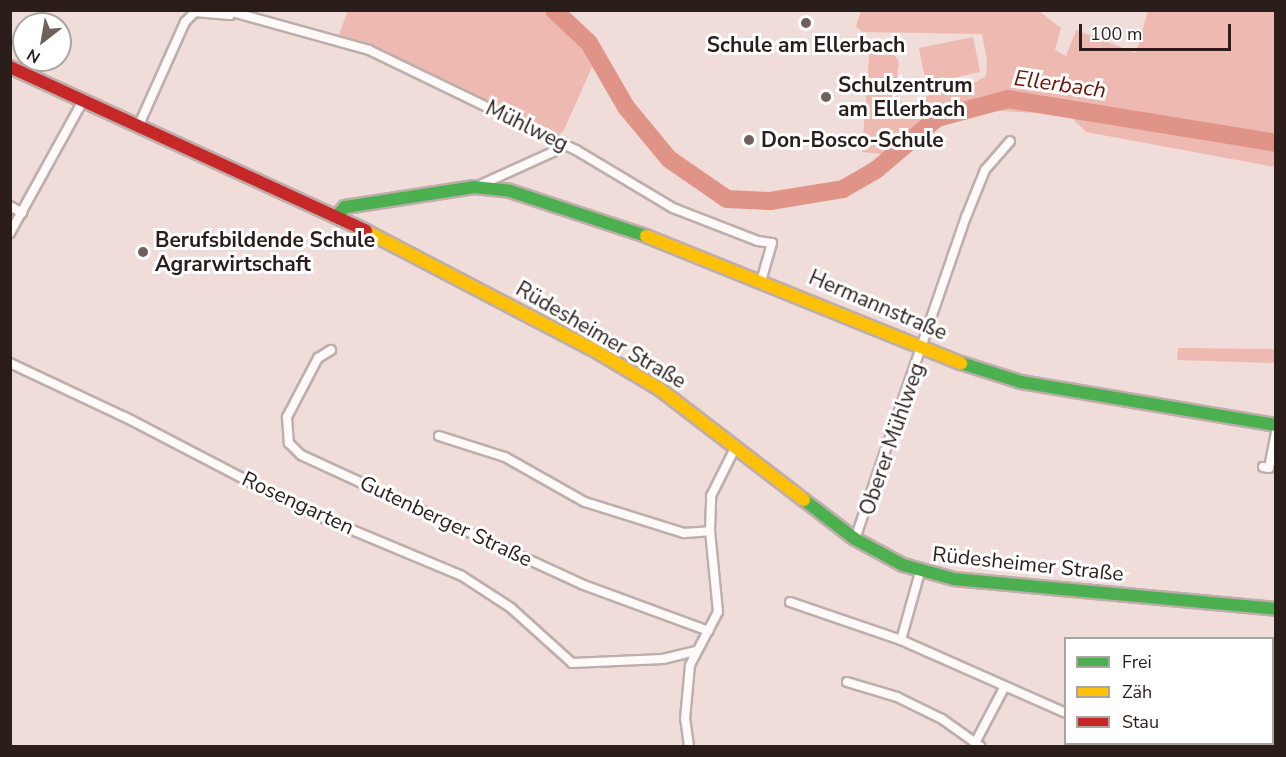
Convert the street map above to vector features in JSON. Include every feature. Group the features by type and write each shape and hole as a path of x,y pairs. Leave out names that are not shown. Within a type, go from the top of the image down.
{"street":[{"name":"Mühlweg","path":"225,10 369,50 564,143 673,208 758,241 772,243 762,279"},
{"name":"Mühlweg","path":"138,127 185,22 195,12 237,15"},
{"name":"Rüdesheimer Straße","path":"10,67 337,216 592,349 658,388 855,539 920,572 976,582 1275,609"},
{"path":"10,233 83,101"},
{"name":"Oberer Mühlweg","path":"855,539 982,177 1010,141"},
{"name":"Hermannstraße","path":"474,187 553,153 564,143"},
{"name":"Hermannstraße","path":"337,216 345,207 474,187 510,190 762,279 924,346 1021,382 1275,425"},
{"path":"10,206 22,213"},
{"name":"Gutenberger Straße","path":"331,350 318,358 287,417 289,443 301,455 581,584 709,631"},
{"name":"Rosengarten","path":"10,363 137,423 302,509 462,576 512,608 572,663 663,659 694,651"},
{"path":"1263,466 1269,468 1275,432"},
{"path":"439,436 505,457 585,502 684,533 710,531"},
{"path":"689,747 685,700 694,651 717,618 719,602 710,531 711,496 736,446"},
{"path":"901,640 920,572"},
{"path":"790,602 901,640 1004,688 1064,713"},
{"path":"847,682 924,710 977,745 1004,688"}],"shaded area":[{"path":"348,11 543,11 578,39 592,67 563,132 554,136 339,34"},
{"path":"861,11 1039,11 1061,28 1055,50 1066,56 1076,30 1136,53 1148,11 1275,11 1275,167 1086,132 1069,115 987,110 927,129 904,156 862,152 870,45 879,43 889,47 899,62 895,93 899,101 909,105 936,92 974,83 986,76 987,60 982,34 862,32 856,26"},
{"path":"973,37 980,72 926,84 919,48"},
{"path":"1178,348 1275,349 1275,363 1177,360"}],"waterway":[{"name":"Ellerbach","path":"554,10 589,43 626,107 669,159 727,199 770,201 843,189 876,170 937,118 1008,99 1276,143"}],"traffic: fast":[{"path":"337,216 345,207 474,187 510,191 646,236"},
{"path":"961,363 1021,382 1276,425"},
{"path":"804,500 855,539 903,565 954,579 1276,609"}],"traffic: slow":[{"path":"366,231 592,349 658,388 804,500"},
{"path":"646,236 961,363"}],"traffic: jam":[{"path":"10,67 366,231"}],"place":[{"name":"Schule am Ellerbach","path":"806,23"},
{"name":"Schulzentrum am Ellerbach","path":"826,97"},
{"name":"Don-Bosco-Schule","path":"749,140"},
{"name":"Berufsbildende Schule Agrarwirtschaft","path":"143,252"}]}
